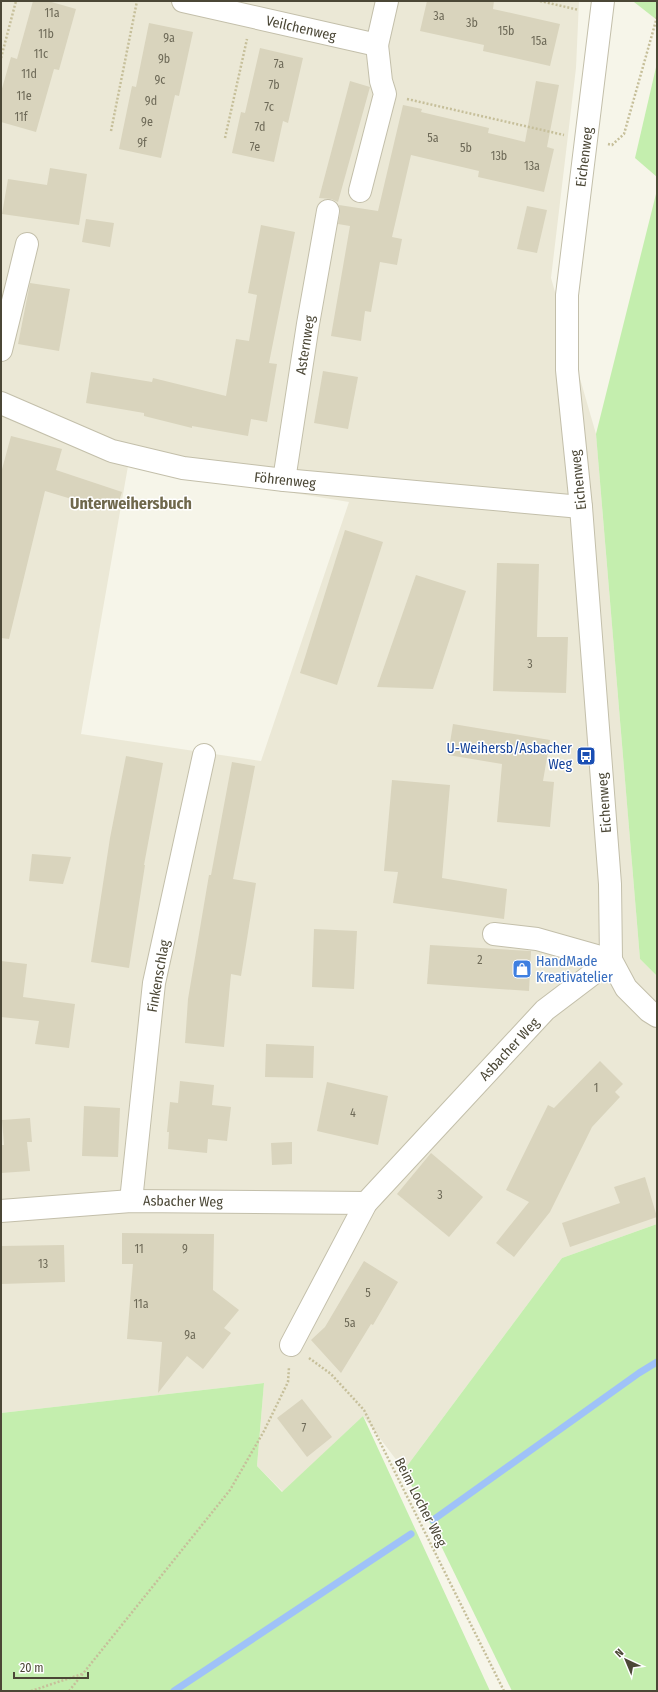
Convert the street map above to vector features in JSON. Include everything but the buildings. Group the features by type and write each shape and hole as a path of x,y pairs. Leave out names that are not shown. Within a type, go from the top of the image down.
{"street":[{"name":"Veilchenweg","path":"183,1 377,45"},
{"path":"360,191 385,94 381,80 377,45 387,1"},
{"name":"Eichenweg","path":"602,8 567,295 567,370 581,507 610,884 611,960"},
{"name":"Asternweg","path":"284,480 308,324 328,211"},
{"path":"1,350 27,244"},
{"name":"Föhrenweg","path":"1,403 112,451 183,468 284,480 581,507"},
{"name":"Finkenschlag","path":"131,1201 154,983 204,756"},
{"path":"494,934 537,939 611,960 626,988 649,1011 657,1016"},
{"name":"Asbacher Weg","path":"291,1345 366,1203 545,1010 611,960"},
{"name":"Asbacher Weg","path":"1,1211 131,1201 366,1203"}],"path":[{"path":"1,58 16,1"},
{"path":"111,131 136,1"},
{"path":"540,1 602,8"},
{"path":"225,138 252,17"},
{"path":"385,94 612,145 624,134 657,17"},
{"path":"69,1691 230,1490 264,1431 288,1382 291,1345"},
{"name":"Beim Locher Weg","path":"291,1345 331,1374 364,1410 504,1691"},
{"path":"31,1691 82,1674"}],"shaded area":[{"path":"1,1 579,1 576,68 551,278 596,434 640,959 657,976 657,1224 562,1258 404,1470 363,1416 283,1492 257,1466 264,1383 1,1413","holes":["128,466 349,502 261,761 81,734"]}],"green space":[{"path":"657,1 657,20 634,2"},
{"path":"657,63 657,177 635,158"},
{"path":"657,190 657,976 640,959 596,434"},
{"path":"657,1224 657,1691 512,1691 404,1470 562,1258"},
{"path":"264,1383 257,1466 282,1492 363,1416 490,1691 1,1691 1,1413"}],"waterway":[{"path":"433,1520 639,1373 657,1362"},
{"path":"174,1691 411,1534"}],"place":[{"name":"U-Weihersb/Asbacher Weg","path":"586,756"},
{"name":"HandMade Kreativatelier","path":"522,969"}],"district":[{"name":"Unterweihersbuch","path":"131,503"}]}
